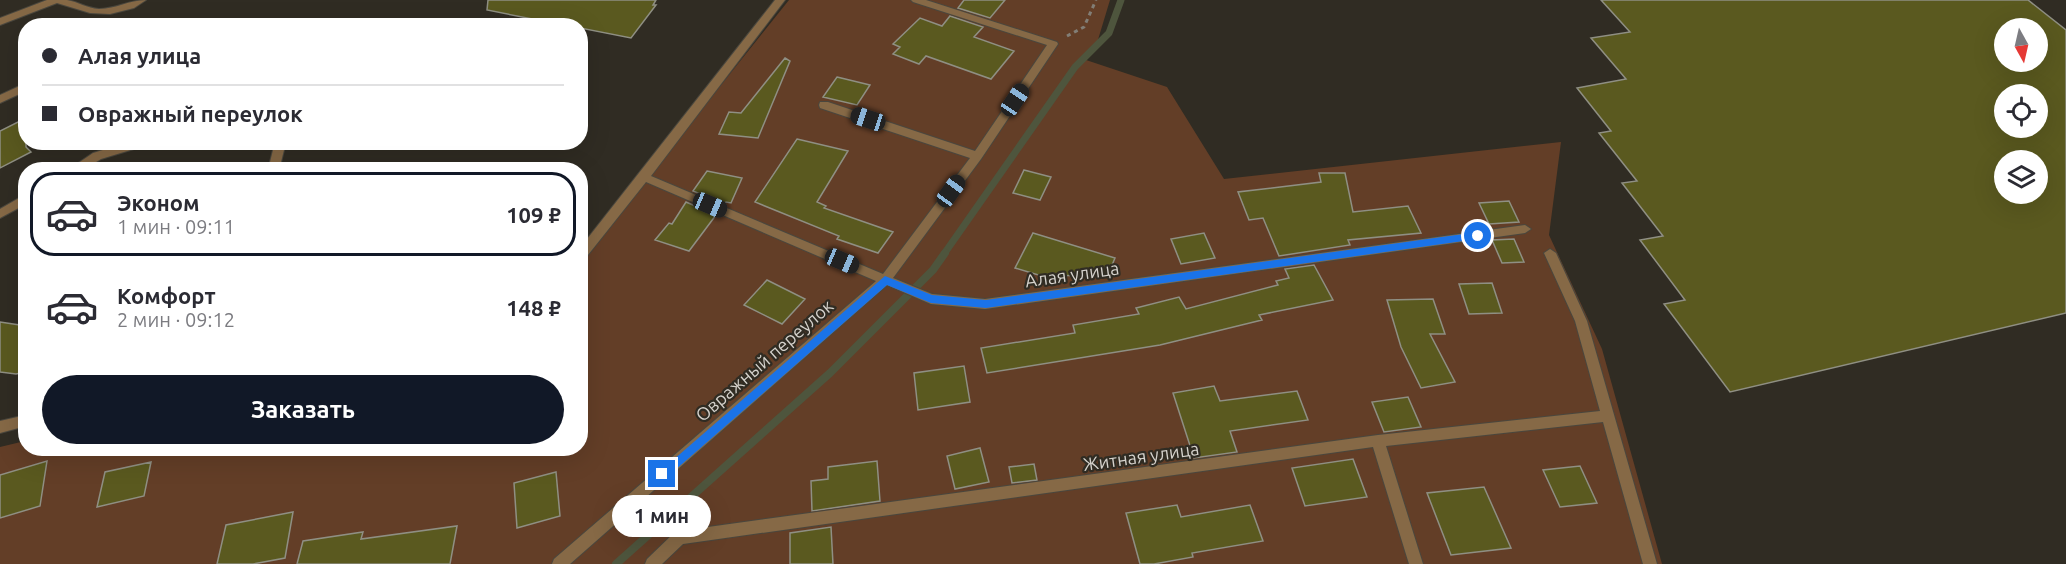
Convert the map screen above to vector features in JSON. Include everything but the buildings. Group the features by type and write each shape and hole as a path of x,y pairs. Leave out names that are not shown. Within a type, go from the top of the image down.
{"lane":[{"path":"0,22 57,0 93,12 127,8 141,0"},
{"path":"588,247 780,0"},
{"path":"916,0 1053,44"},
{"name":"Овражный переулок","path":"559,564 885,280 977,156 1053,44"},
{"path":"0,99 18,90"},
{"path":"824,105 977,156"},
{"path":"87,162 117,150"},
{"name":"Алая улица","path":"644,177 931,299 986,304 1525,229"},
{"path":"0,214 18,203"},
{"path":"1550,253 1581,321 1650,564"},
{"name":"Житная улица","path":"652,564 679,538 1378,441 1608,416"},
{"path":"0,427 18,422"},
{"path":"1378,441 1416,564"}],"path":[{"path":"1053,44 1084,27 1096,0"}],"shaded area":[{"path":"789,0 1110,0 1097,43 1083,59 1167,87 1224,179 1561,142 1549,235 1602,349 1662,564 0,564 0,447 18,443 18,456 588,456 588,251"}],"waterway":[{"path":"944,254 1075,67 1109,33 1121,0"},
{"path":"616,564 830,373 933,270 945,253"}],"route":[{"path":"662,474 885,280 931,299 986,304 1478,236"}]}
